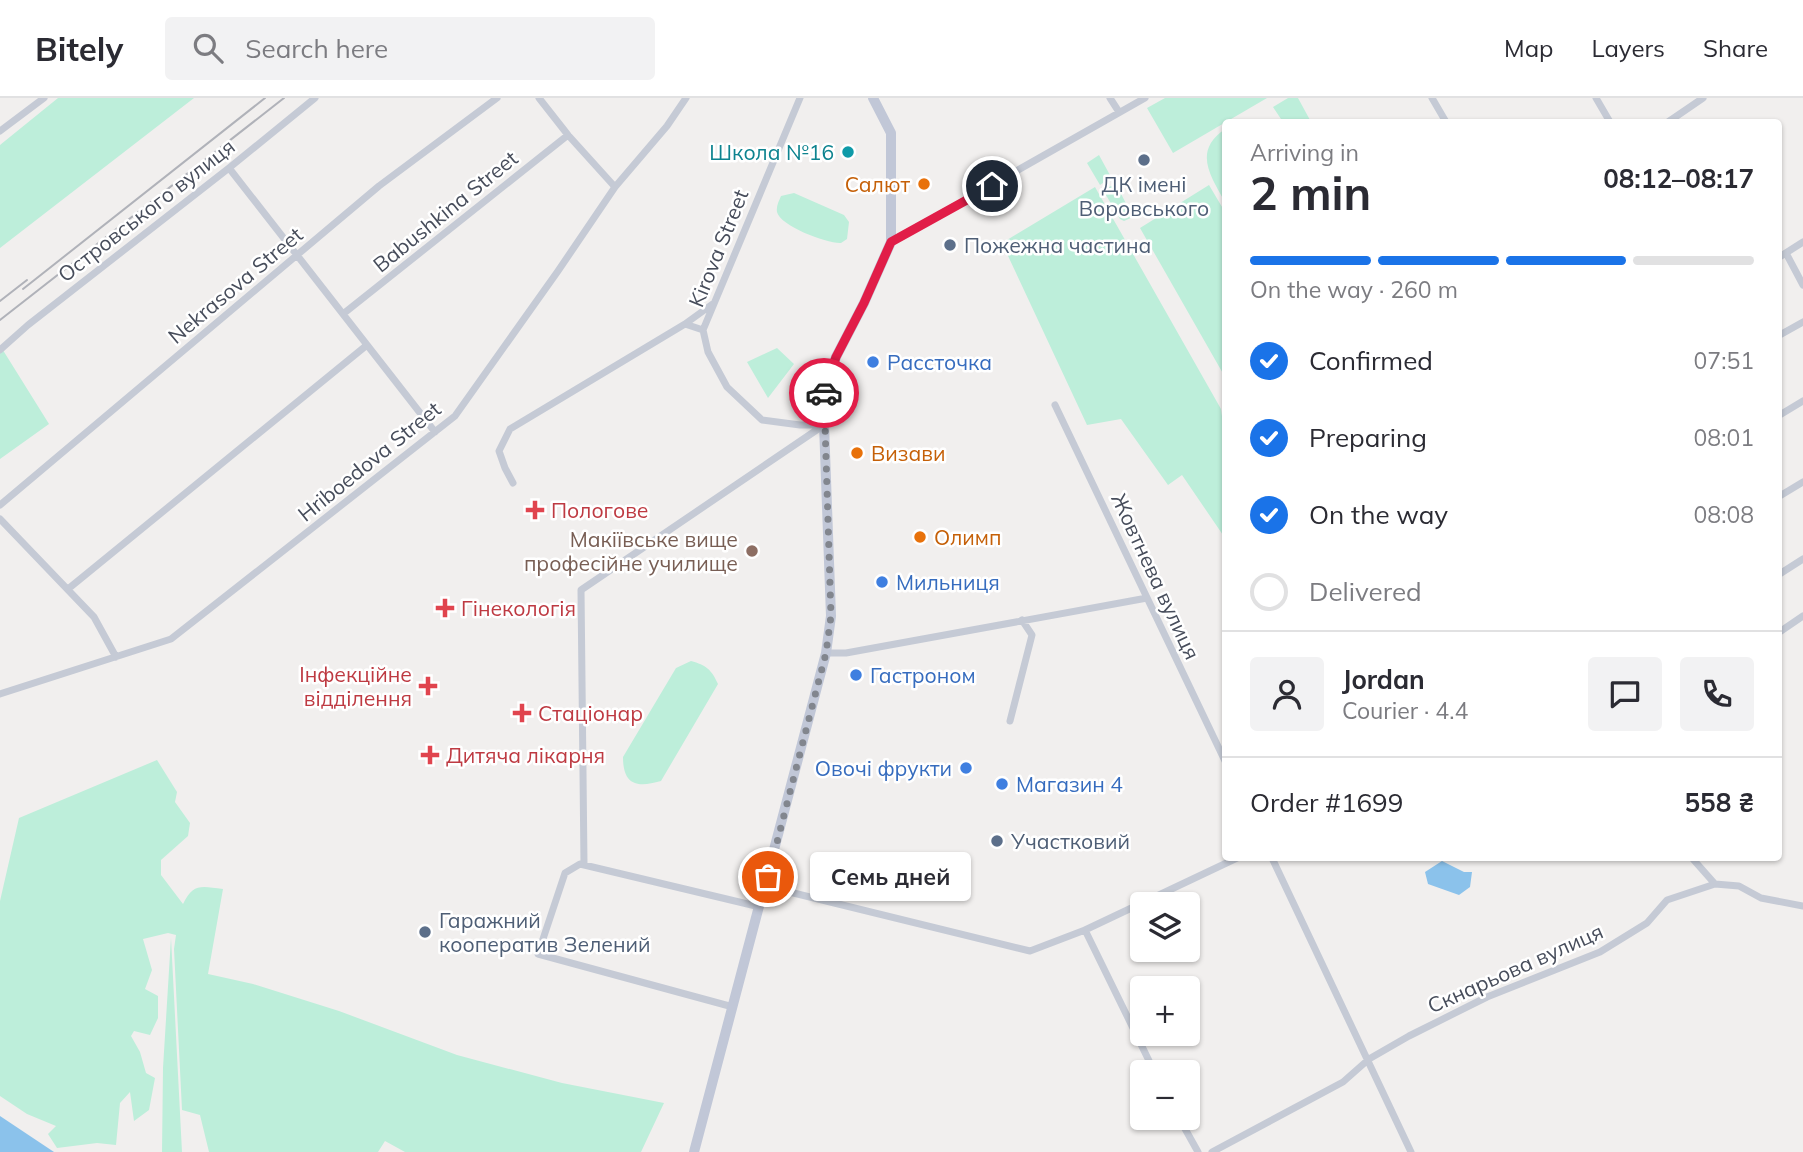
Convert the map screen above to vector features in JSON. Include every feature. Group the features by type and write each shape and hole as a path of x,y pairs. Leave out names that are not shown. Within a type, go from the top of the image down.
{"street":[{"path":"0,131 44,98"},
{"name":"Островського вулиця","path":"0,350 315,98"},
{"name":"Nekrasova Street","path":"0,505 379,186 497,98"},
{"path":"539,98 615,187"},
{"name":"Hriboedova Street","path":"0,694 171,639 455,416 615,187 667,126 686,98"},
{"name":"Kirova Street","path":"800,98 703,330 708,352 727,387 762,420 824,425"},
{"path":"694,1152 826,653 831,616 823,397 836,357 891,242 891,132 873,98"},
{"path":"1110,98 1119,113"},
{"path":"891,242 1145,98"},
{"path":"1432,98 1444,119"},
{"path":"1596,98 1608,119"},
{"path":"1672,119 1703,98"},
{"name":"Babushkina Street","path":"343,314 568,135"},
{"path":"229,168 435,432"},
{"path":"1782,256 1803,242"},
{"path":"1786,253 1803,285"},
{"path":"513,483 499,451 510,429 685,324 714,303"},
{"path":"1782,334 1803,322"},
{"path":"685,324 703,330"},
{"path":"68,589 367,345"},
{"path":"1782,414 1803,401"},
{"name":"Жовтнева вулиця","path":"1055,405 1222,755"},
{"path":"584,864 581,590 824,425"},
{"path":"1782,495 1803,482"},
{"path":"0,519 94,617 116,657"},
{"path":"1782,572 1803,559"},
{"path":"826,653 846,653 1147,598"},
{"path":"1782,630 1803,616"},
{"path":"1010,721 1032,635 1023,620"},
{"path":"765,886 1030,951 1085,930 1231,861"},
{"path":"1273,861 1369,1059 1410,1152"},
{"path":"1695,861 1715,884 1739,886 1761,898 1803,906"},
{"path":"733,1007 538,954 565,873 580,864 760,907"},
{"name":"Скнарьова вулиця","path":"1212,1152 1342,1082 1369,1059 1409,1036 1487,997 1600,952 1647,922 1667,900 1715,884"},
{"path":"1085,930 1149,1060"},
{"path":"1186,1130 1198,1152"}],"green space":[{"path":"58,98 194,98 0,248 0,145"},
{"path":"1165,98 1267,98 1231,119 1222,119 1222,124 1173,153 1147,108"},
{"path":"1288,98 1298,98 1309,119 1281,119 1273,107"},
{"path":"1222,131 1222,197 1207,164 1209,146"},
{"path":"1099,155 1111,177 1100,185 1087,163"},
{"path":"1209,185 1222,207 1222,372 1140,228"},
{"path":"1111,186 1118,188 1133,217 1124,221 1120,219 1103,190"},
{"path":"1095,187 1221,409 1222,534 1182,475 1168,485 1121,419 1087,425 1002,243"},
{"path":"794,193 844,215 849,222 847,239 835,243 786,223 777,212 778,204 781,196"},
{"path":"0,348 49,424 0,459"},
{"path":"777,348 794,364 768,398 747,362"},
{"path":"691,661 708,669 718,684 661,781 645,784 633,782 626,774 623,757 676,668"},
{"path":"157,760 177,792 175,802 190,823 188,836 161,860 161,875 183,904 194,889 223,889 208,974 253,984 339,1011 457,1055 562,1083 664,1103 641,1152 405,1152 385,1141 378,1152 209,1152 200,1115 182,1110 174,949 176,935 168,933 143,939 152,970 145,989 158,996 158,1018 150,1035 134,1031 131,1036 140,1052 146,1073 155,1078 149,1110 134,1121 130,1092 120,1103 116,1145 97,1143 57,1148 48,1134 56,1126 27,1114 0,1096 0,901 19,818"},
{"path":"171,938 182,1152 162,1152 163,1068"}],"water":[{"path":"1442,861 1464,872 1472,872 1470,887 1459,895 1428,884 1425,872"},
{"path":"0,1116 54,1152 0,1152"}],"railway":[{"path":"23,289 265,98"},
{"path":"0,320 284,98"},
{"path":"0,301 27,280"}],"way so far":[{"path":"768,877 826,653 831,616 824,393"}],"place":[{"name":"Школа №16","path":"848,152"},
{"name":"ДК імені Воровського","path":"1144,160"},
{"name":"Салют","path":"924,184"},
{"name":"Пожежна частина","path":"950,245"},
{"name":"Рассточка","path":"873,362"},
{"name":"Визави","path":"857,453"},
{"name":"Пологове","path":"535,510"},
{"name":"Олимп","path":"920,537"},
{"name":"Макіївське вище професійне училище","path":"752,551"},
{"name":"Мильниця","path":"882,582"},
{"name":"Гінекологія","path":"445,608"},
{"name":"Гастроном","path":"856,675"},
{"name":"Інфекційне відділення","path":"428,686"},
{"name":"Стаціонар","path":"522,713"},
{"name":"Дитяча лікарня","path":"430,755"},
{"name":"Овочі фрукти","path":"966,768"},
{"name":"Магазин 4","path":"1002,784"},
{"name":"Участковий","path":"997,841"},
{"name":"Семь дней","path":"768,877"},
{"name":"Гаражний кооператив Зелений","path":"425,932"}],"route":[{"path":"824,393 836,357 891,242 992,186"}]}
